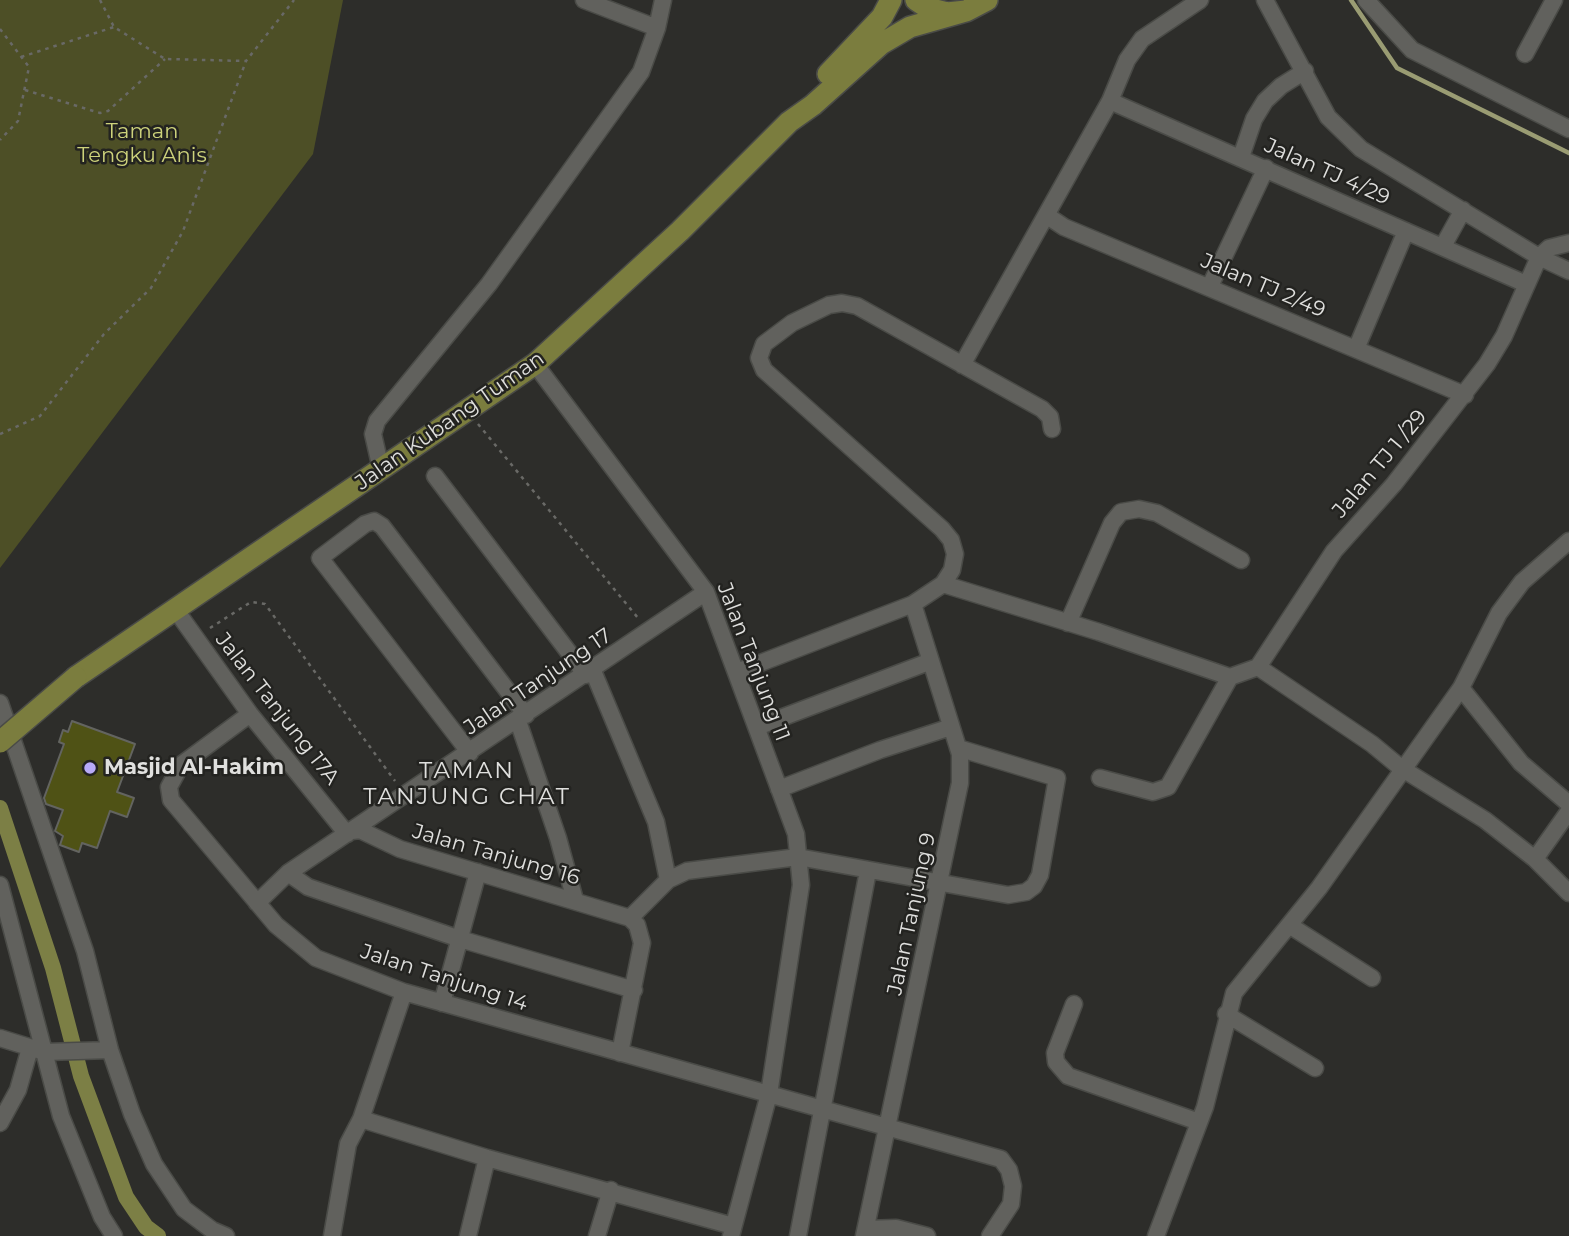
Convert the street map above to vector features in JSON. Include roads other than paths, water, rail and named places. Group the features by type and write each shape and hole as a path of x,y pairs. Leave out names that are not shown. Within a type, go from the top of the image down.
{"main road":[{"name":"Jalan Kubang Tuman","path":"789,122 806,97 882,17 891,0"},
{"path":"916,0 929,8 947,13 966,11"},
{"name":"Jalan Kubang Tuman","path":"0,742 76,677 535,364 680,231 789,122 813,105 897,33 966,11 987,0"}],"street":[{"path":"584,0 657,28"},
{"path":"381,469 373,434 377,421 489,284 641,72 657,28 663,0"},
{"path":"962,365 1110,101 1127,60 1142,39 1200,0"},
{"path":"1265,0 1328,117 1361,149 1539,257 1569,271"},
{"path":"1366,0 1412,50 1569,129"},
{"path":"1525,54 1554,0"},
{"path":"1241,157 1254,119 1265,101 1281,86 1305,71"},
{"name":"Jalan TJ 4/29","path":"1110,101 1526,284"},
{"path":"1210,286 1266,168"},
{"path":"1443,246 1463,210"},
{"name":"Jalan TJ 2/49","path":"1046,215 1064,227 1465,395"},
{"path":"1356,349 1406,231"},
{"path":"1539,257 1549,248 1569,243"},
{"name":"Jalan TJ 1 /29","path":"1258,667 1334,551 1394,484 1465,395 1504,336 1539,257"},
{"path":"737,672 913,604 943,584 952,570 955,554 951,540 764,370 759,358 764,344 792,323 829,305 842,303 857,306 1042,409 1050,417 1052,429"},
{"name":"Jalan Tanjung 11","path":"535,364 706,592 796,834 801,884 769,1094 732,1231"},
{"path":"435,477 590,673 656,822 668,880"},
{"path":"1068,623 1112,523 1121,512 1139,509 1157,513 1241,561"},
{"path":"470,753 320,558 365,524 378,523 522,718 575,900"},
{"path":"1156,1236 1199,1122 1226,1014 1234,993 1289,925 1461,688 1499,613 1522,582 1569,541"},
{"path":"943,584 1230,677 1258,667 1372,744 1401,768 1485,820 1535,859 1569,893"},
{"name":"Jalan Tanjung 17","path":"257,903 288,873 590,673 706,592"},
{"name":"Jalan Tanjung 9","path":"865,1232 960,783 958,748 913,604"},
{"name":"Jalan Tanjung 17A","path":"174,609 250,714 350,833"},
{"path":"757,727 931,661"},
{"path":"1100,778 1153,792 1168,787 1230,677"},
{"path":"1461,688 1521,763 1569,804"},
{"path":"0,703 85,951 102,1051 154,1164 184,1209 212,1230 226,1236"},
{"name":"Jalan Tanjung 14","path":"250,714 181,765 169,787 176,809 276,925 316,958 404,992 1001,1159 1009,1170 1013,1185 1011,1204 990,1236"},
{"path":"779,789 880,750 951,727"},
{"path":"620,1053 642,943 637,925 630,918 668,880 687,871 707,866 798,857 1008,895 1026,892 1034,886 1040,875 1057,778 958,748"},
{"path":"1535,859 1569,811"},
{"name":"Jalan Tanjung 16","path":"350,833 360,830 400,849 630,918"},
{"path":"798,1236 868,871"},
{"path":"442,1003 478,872"},
{"path":"288,873 308,887 460,939 634,990"},
{"path":"0,885 38,1050 61,1116 102,1217 114,1236"},
{"path":"1289,925 1372,978"},
{"path":"332,1236 348,1144 361,1119 404,992"},
{"path":"1074,1004 1055,1053 1056,1062 1068,1076 1199,1122"},
{"path":"1226,1014 1315,1068"},
{"path":"0,1038 38,1050 64,1054 102,1051"},
{"path":"0,1123 38,1050"},
{"path":"361,1119 487,1158 611,1190 732,1231"},
{"path":"468,1236 487,1158"},
{"path":"597,1236 611,1190"},
{"path":"865,1232 897,1228 928,1236"}],"waterway":[{"path":"1351,0 1397,68 1569,153"},
{"path":"0,808 53,968 81,1076 126,1197 146,1227 158,1236"}],"place":[{"name":"Masjid Al-Hakim","path":"90,768"}],"district":[{"name":"TAMAN TANJUNG CHAT","path":"467,784"}],"park label":[{"name":"Taman Tengku Anis","path":"142,144"}]}
